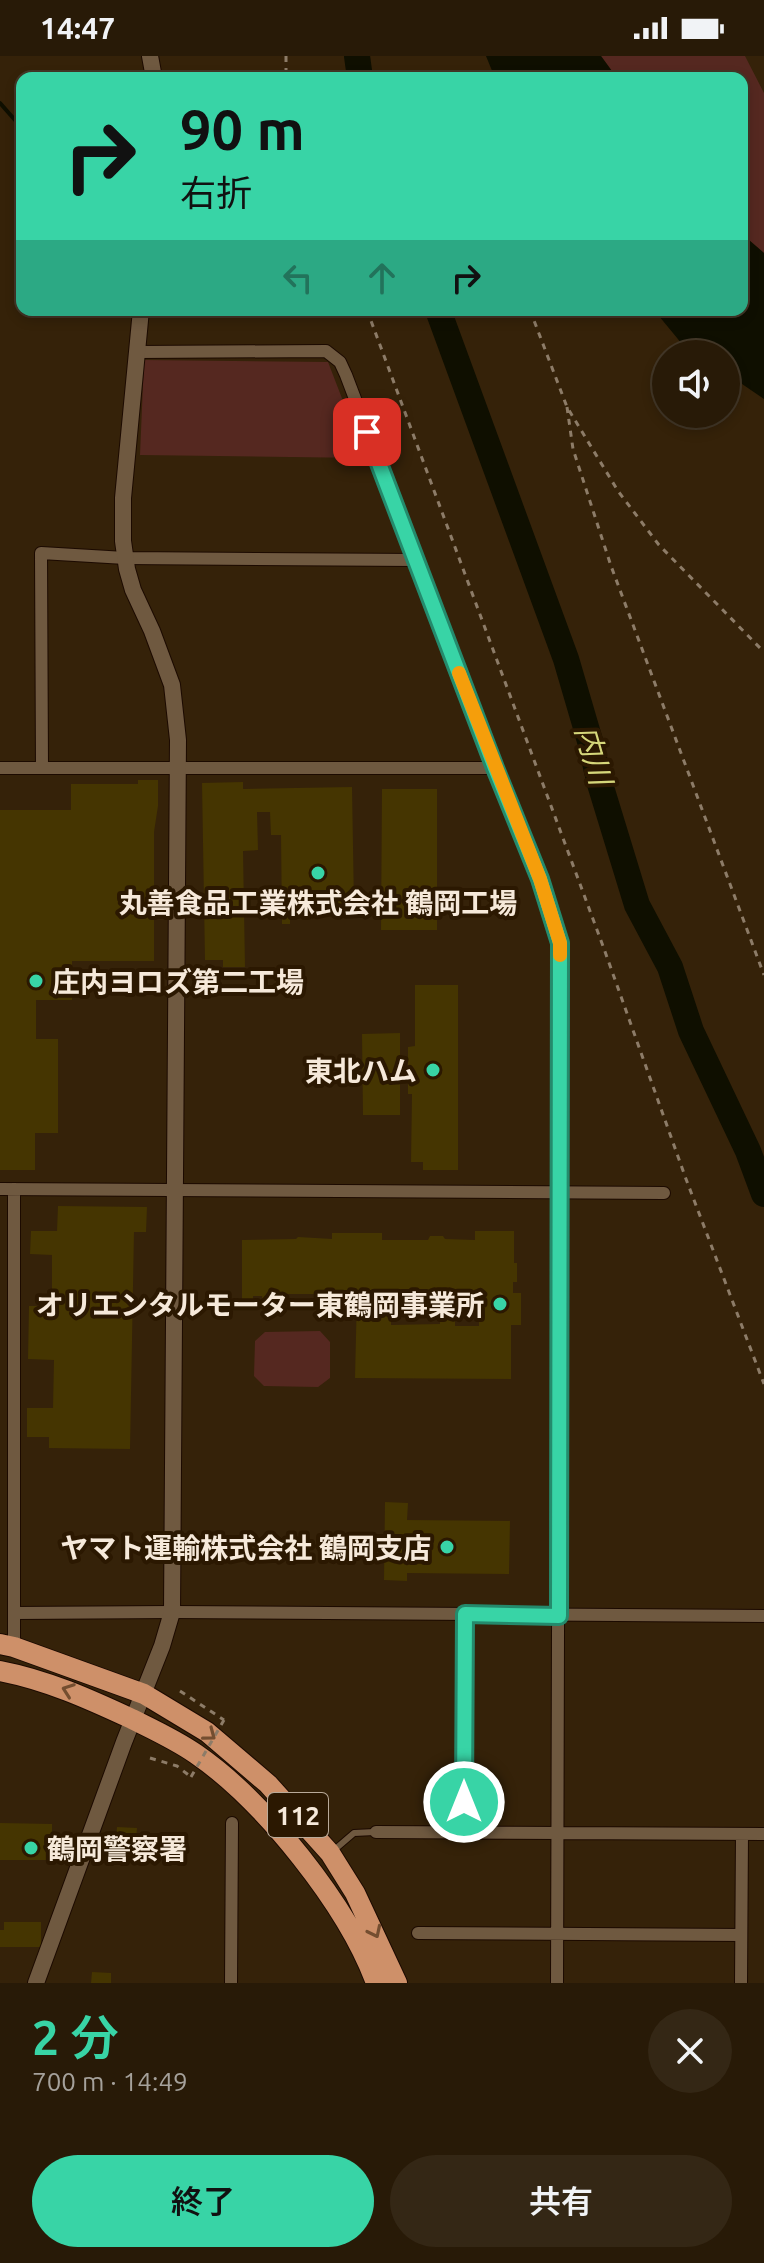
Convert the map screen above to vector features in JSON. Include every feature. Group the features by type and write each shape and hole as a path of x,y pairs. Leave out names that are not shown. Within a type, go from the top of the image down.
{"highway":[{"name":"112","path":"7,1645 144,1694 207,1732 268,1784 330,1853 355,1893 397,1983"},
{"name":"112","path":"0,1671 84,1696 164,1734 198,1755 256,1806 304,1862 342,1914 376,1983"}],"street":[{"path":"36,1983 172,1612 178,740 172,685 133,590 125,558 121,519 141,316"},
{"path":"138,352 326,351 340,362 540,879 560,943 557,1983"},
{"path":"42,768 41,553 125,558 416,560"},
{"path":"0,768 495,768"},
{"path":"0,1189 664,1193"},
{"path":"7,1645 14,1613 14,1189"},
{"path":"14,1613 764,1616"},
{"path":"463,1833 465,1614"},
{"path":"231,1983 232,1823"},
{"path":"376,1832 764,1834"},
{"path":"741,1983 742,1834"},
{"path":"418,1933 741,1935"}],"lane":[{"path":"330,1853 354,1833 376,1832"}],"path":[{"path":"369,316 764,1384"},
{"path":"532,316 567,407 618,491 659,545 764,652"},
{"path":"567,407 573,449 611,566 764,975"},
{"path":"150,1758 177,1766 191,1777 224,1720 180,1691"}],"shaded area":[{"path":"486,56 601,56 613,72 493,72"},
{"path":"601,56 745,56 764,93 764,253 748,239 748,72 613,72"},
{"path":"748,239 764,253 764,399 740,383 740,340 679,340 659,316 748,316"},
{"path":"144,360 328,362 365,458 140,455"},
{"path":"320,1331 330,1342 330,1378 318,1387 264,1386 254,1376 255,1341 265,1332"}],"building":[{"name":"庄内ヨロズ第二工場","path":"138,780 158,780 154,832 154,961 72,961 72,1000 36,1000 36,1039 58,1039 58,1133 35,1133 35,1170 0,1170 0,810 71,810 71,784 138,784"},
{"name":"丸善食品工業株式会社 鶴岡工場","path":"243,782 243,789 352,787 354,905 290,906 290,924 282,924 281,835 271,835 270,812 257,812 258,850 243,851 245,967 223,967 223,960 205,960 202,783"},
{"path":"382,789 437,789 437,930 381,930"},
{"name":"東北ハム","path":"415,985 458,985 458,1170 423,1170 423,1162 411,1162 412,1094 408,1094 408,1047 415,1046"},
{"path":"400,1033 400,1115 363,1115 362,1034"},
{"path":"58,1206 147,1207 146,1232 134,1232 130,1449 49,1448 49,1437 27,1437 27,1408 53,1408 54,1360 28,1359 29,1306 52,1306 52,1255 30,1254 31,1231 57,1231"},
{"name":"オリエンタルモーター東鶴岡事業所","path":"475,1231 514,1231 517,1282 513,1282 513,1293 521,1293 521,1325 511,1325 511,1379 355,1378 357,1294 278,1294 275,1316 264,1316 262,1296 253,1296 253,1309 242,1309 242,1240 332,1239 332,1233 382,1233 382,1240 428,1240 430,1236 443,1236 445,1239 475,1240","holes":["479,1293 479,1326 455,1326 455,1319 440,1319 440,1324 391,1325 391,1294"]},
{"name":"ヤマト運輸株式会社 鶴岡支店","path":"385,1502 408,1503 407,1520 510,1521 509,1574 407,1573 407,1581 384,1580"},
{"name":"鶴岡警察署","path":"0,1823 52,1824 52,1835 62,1835 62,1860 0,1860"},
{"path":"117,1827 137,1828 134,1862 114,1860"},
{"path":"4,1922 41,1922 41,1947 0,1947 0,1930 4,1930"},
{"path":"92,1972 111,1973 111,1983 91,1983"}],"waterway":[{"name":"内川","path":"357,56 359,72"},
{"path":"0,103 16,121"},
{"name":"内川","path":"440,316 566,659 637,905 670,967 691,1031 748,1151 764,1194"}],"slow traffic":[{"path":"459,673 540,879 560,943 560,955"}],"place":[{"name":"丸善食品工業株式会社 鶴岡工場","path":"318,873"},
{"name":"庄内ヨロズ第二工場","path":"36,981"},
{"name":"東北ハム","path":"433,1070"},
{"name":"オリエンタルモーター東鶴岡事業所","path":"500,1304"},
{"name":"ヤマト運輸株式会社 鶴岡支店","path":"447,1547"},
{"name":"鶴岡警察署","path":"31,1848"}],"route":[{"path":"367,432 540,879 560,943 559,1616 465,1614 464,1802"}]}
